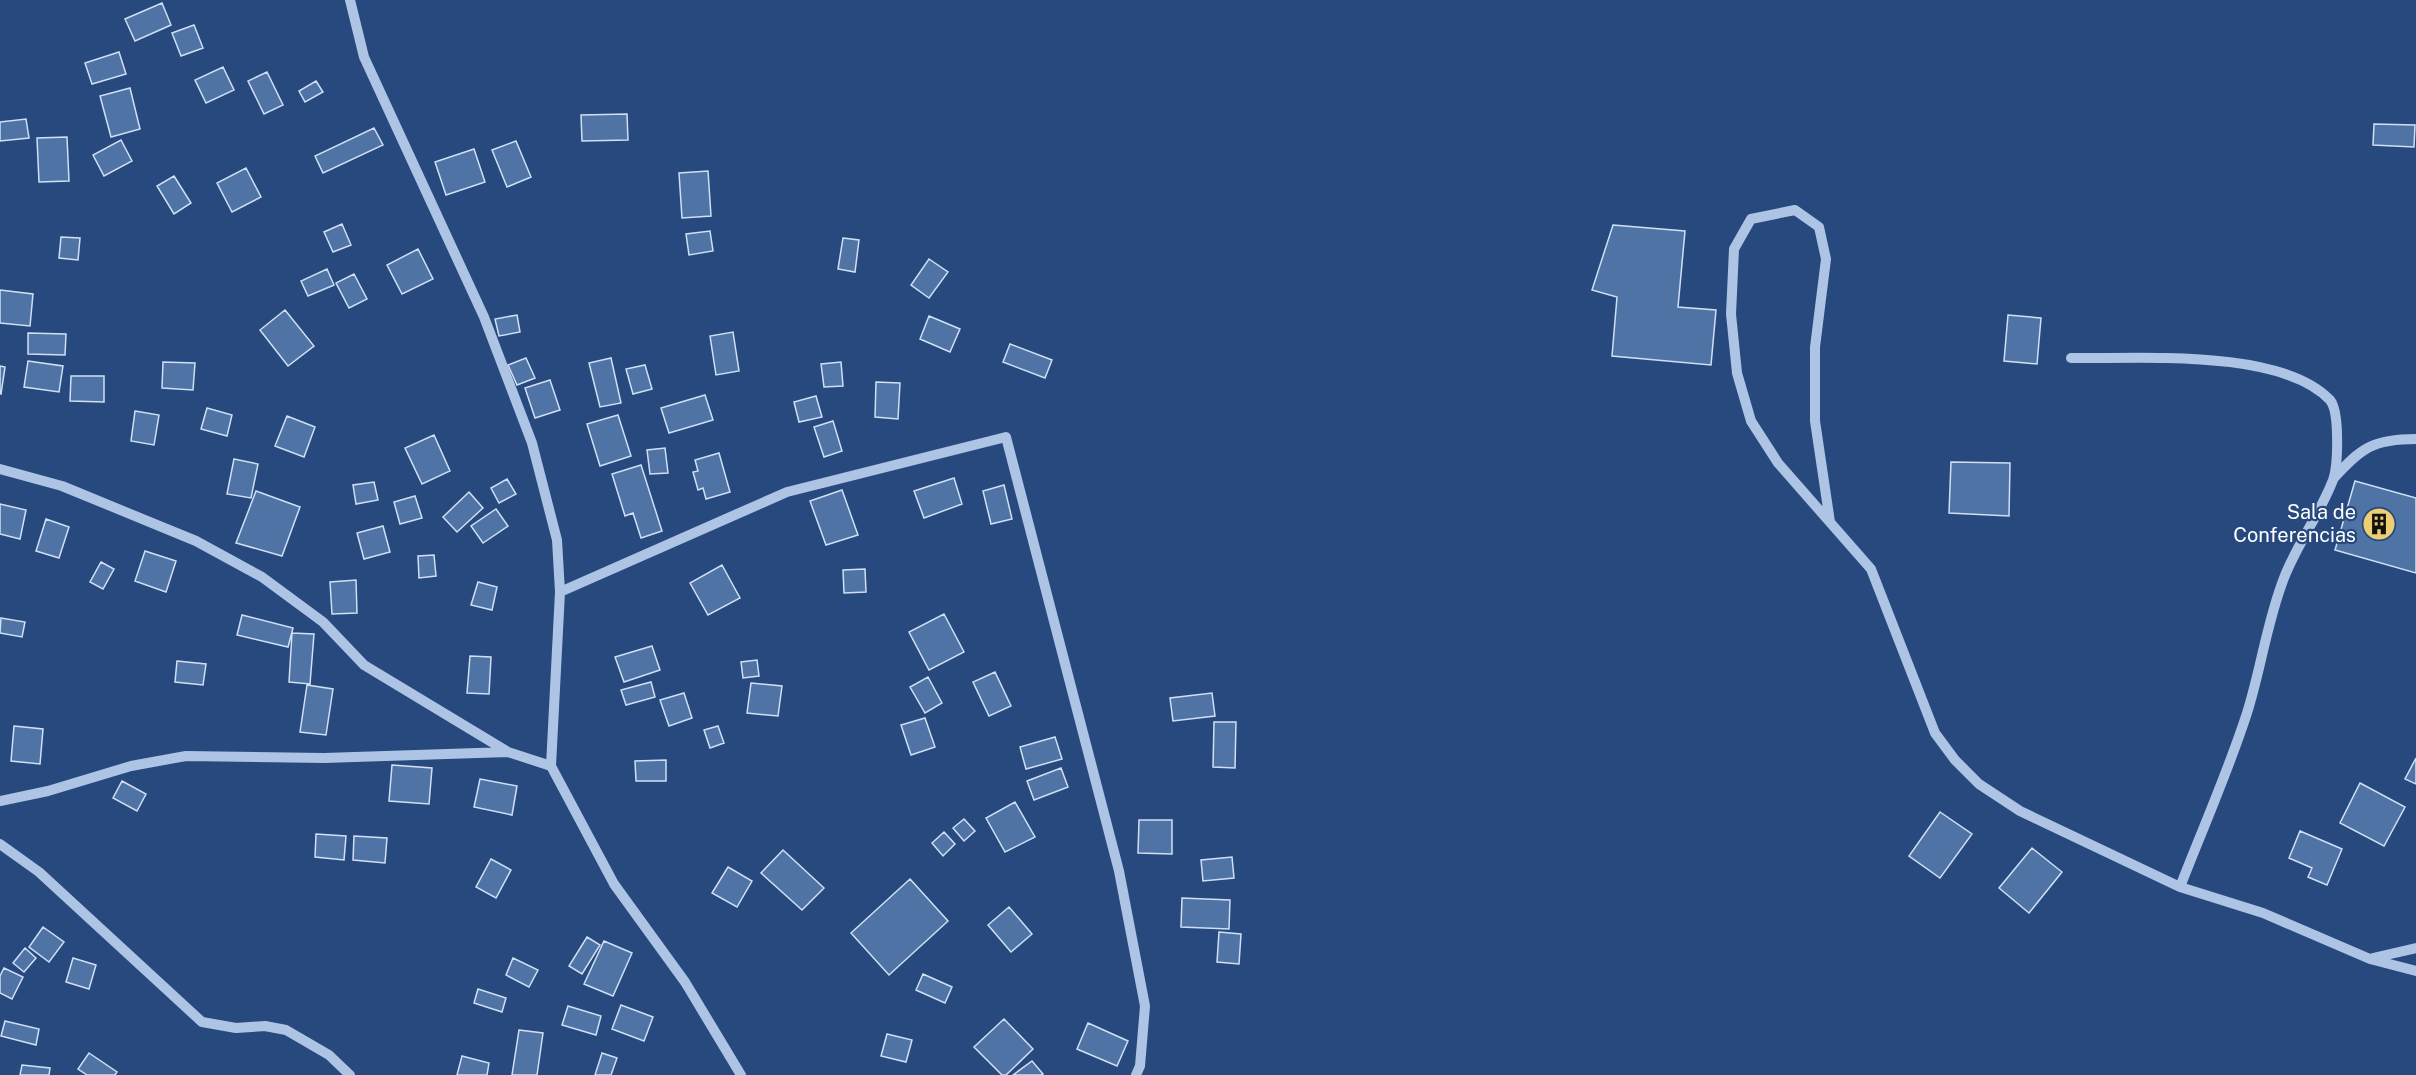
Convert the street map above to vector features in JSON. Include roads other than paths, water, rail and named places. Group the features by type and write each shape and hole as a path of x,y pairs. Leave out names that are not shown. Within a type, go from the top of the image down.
{"street":[{"path":"350,0 364,57 484,317 532,443 557,540 560,592 551,766 614,884 685,982 741,1075"},
{"path":"1830,522 1815,410 1815,347 1826,259 1819,227 1795,210 1751,219 1734,249 1731,314 1737,373 1751,421 1778,463 1871,569 1935,733 1955,760 1979,784 2020,811 2180,887 2263,913 2370,959 2416,971"},
{"path":"2071,358 2174,359 2247,364 2283,373 2306,382 2331,401 2337,418 2334,478"},
{"path":"560,592 787,492 1006,437 1122,882 1145,1006 1140,1066 1136,1075"},
{"path":"2180,887 2247,714 2284,578 2334,478 2357,452 2393,439 2416,440"},
{"path":"0,469 62,486 195,541 262,577 323,622 364,665 508,752 551,766"},
{"path":"0,801 48,791 131,766 186,756 324,758 508,752"},
{"path":"0,844 39,872 202,1022 236,1028 265,1026 286,1030 329,1055 350,1075"},
{"path":"2370,959 2416,948"}],"place":[{"name":"Sala de Conferencias","path":"2379,524"}]}
